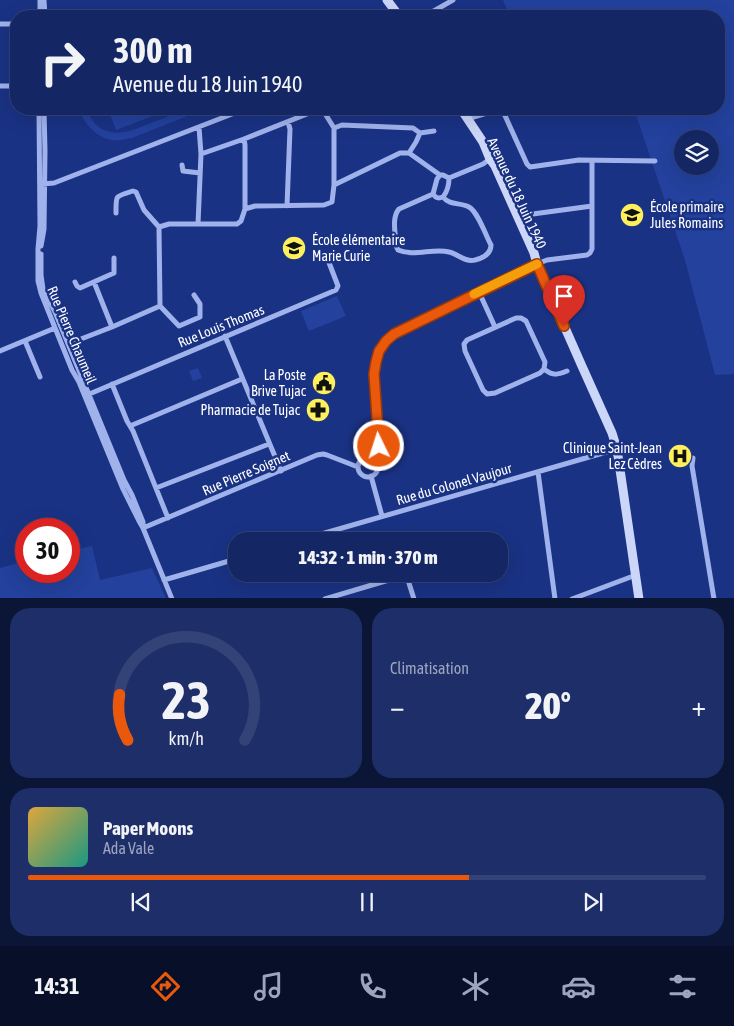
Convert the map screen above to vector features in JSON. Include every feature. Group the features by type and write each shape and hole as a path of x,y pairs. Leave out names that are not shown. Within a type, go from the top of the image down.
{"street":[{"path":"436,10 453,0"},
{"name":"Rue Pierre Chaumeil","path":"39,115 44,229 41,249 42,281 123,489 143,528 172,598"},
{"name":"Rue Pierre Chaumeil","path":"44,115 45,143 37,276 41,293 65,353 87,395"},
{"path":"42,184 54,183 80,174 230,115"},
{"path":"201,154 305,115"},
{"path":"245,209 255,206 287,206 332,202 334,185 334,128 326,115"},
{"name":"Avenue du 18 Juin 1940","path":"461,115 483,142 488,160 532,258 537,264 612,433 617,449 639,598"},
{"name":"Avenue du 18 Juin 1940","path":"464,115 466,120"},
{"path":"466,120 482,115"},
{"path":"504,115 530,167 579,160 655,161"},
{"path":"287,206 290,129 288,122"},
{"path":"334,128 342,125 413,128 420,133 434,131"},
{"path":"198,224 201,154 199,127"},
{"path":"409,153 420,133"},
{"path":"159,227 169,224 237,224 241,222 245,209 244,139"},
{"path":"334,185 400,153 409,153 440,175 449,178 483,164 488,160"},
{"name":"Avenue du 18 Juin 1940","path":"488,160 495,166 536,256 537,264"},
{"path":"375,460 367,457 359,462 358,467 364,476 371,476 378,468 375,460 379,446 374,374 379,351 386,341 394,334 537,264 547,260 590,253 592,249 592,161"},
{"path":"182,165 183,171 200,173"},
{"path":"433,194 440,175"},
{"path":"443,197 449,178"},
{"path":"116,213 116,198 133,191 136,192 144,210 159,227 160,306 179,326 200,317 200,304 194,295"},
{"path":"433,194 436,197 443,197 446,200 471,207 491,245 491,250 487,255 474,261 467,261 451,252 405,253 398,250 396,246 396,213 400,209 433,194"},
{"path":"518,216 592,206"},
{"path":"75,282 80,288 114,273 114,258"},
{"name":"Rue Louis Thomas","path":"87,395 336,290 338,286 328,260"},
{"path":"94,282 112,327"},
{"path":"479,292 495,327"},
{"path":"65,353 68,344 160,306"},
{"path":"516,318 521,318 526,321 545,362 544,369 540,373 495,393 487,394 483,390 465,351 464,344 467,340 495,327 516,318"},
{"path":"0,351 55,328 63,331"},
{"path":"225,336 280,471"},
{"path":"25,340 40,378"},
{"path":"544,369 549,373 557,375 567,371"},
{"path":"130,426 242,378"},
{"path":"112,384 168,518"},
{"path":"156,488 269,444"},
{"name":"Rue du Colonel Vaujour","path":"328,532 617,449"},
{"name":"Rue Pierre Soignet","path":"143,528 317,455 328,455 358,467"},
{"path":"693,458 692,466 714,598"},
{"path":"538,472 555,598"},
{"path":"371,476 382,516"},
{"path":"164,580 228,561"},
{"path":"572,598 636,575"},
{"path":"325,598 400,577 408,580 414,598"}],"shaded area":[{"path":"503,0 734,0 734,374 715,375 685,260 636,115 725,115 725,10 507,10"},
{"path":"82,115 90,115 98,127 115,133 130,131 172,115 190,115 132,138 120,140 100,136 85,121"},
{"path":"110,115 155,115 116,130"},
{"path":"337,296 346,316 309,331 301,311"},
{"path":"198,368 202,378 193,381 189,371"},
{"path":"92,546 100,580 152,568 166,598 0,598 0,568 15,564 15,583 80,583 80,549"}],"slow traffic":[{"path":"474,294 537,264"}],"place":[{"name":"École primaire Jules Romains","path":"632,215"},
{"name":"École élémentaire Marie Curie","path":"294,248"},
{"name":"La Poste Brive Tujac","path":"324,383"},
{"name":"Pharmacie de Tujac","path":"318,410"},
{"name":"Clinique Saint-Jean Lez Cèdres","path":"680,456"}],"route":[{"path":"379,446 374,374 379,351 394,334 537,264 564,326"}]}
